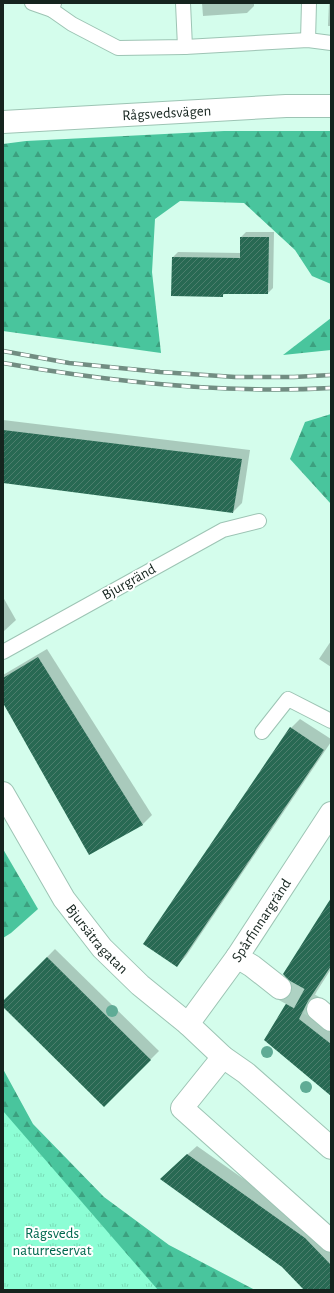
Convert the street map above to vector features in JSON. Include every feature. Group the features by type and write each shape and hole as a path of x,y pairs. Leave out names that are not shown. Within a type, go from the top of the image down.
{"street":[{"name":"Rågsvedsvägen","path":"3,122 286,106 331,106"},
{"name":"Bjursätragatan","path":"3,793 64,899 102,948 140,985 188,1024 224,1057 246,1073 331,1148"},
{"name":"Spårfinnargränd","path":"188,1024 237,957 331,813"},
{"path":"237,957 252,966 280,988"},
{"path":"224,1057 182,1108 331,1241"}],"lane":[{"path":"32,3 53,6 72,24 118,48 185,47 308,40 331,43"},
{"path":"183,3 185,47"},
{"path":"308,40 309,3"},
{"name":"Bjurgränd","path":"3,652 223,530 259,521"},
{"path":"262,732 288,699 331,721"}],"green space":[{"path":"224,131 331,131 331,284 312,276 295,250 244,203 180,201 155,219 152,272 161,353 3,331 3,144 26,141"},
{"path":"331,318 331,350 283,355"},
{"path":"331,414 331,504 290,459 305,422"},
{"path":"3,849 38,909 11,933 3,938"},
{"name":"Rågsveds naturreservat","path":"3,1069 33,1124 104,1197 169,1245 255,1290 3,1290"},
{"name":"Rågsveds naturreservat","path":"3,1111 158,1290 3,1290"}],"building":[{"path":"240,237 269,237 268,294 223,294 223,297 171,296 172,257 240,258"},
{"path":"3,430 242,459 233,513 3,483"},
{"path":"38,657 143,825 89,855 3,703 3,678"},
{"path":"290,727 324,750 177,967 143,944"},
{"path":"331,898 331,966 308,1001 299,1019 331,1044 331,1096 264,1040 293,992 291,983 283,974"},
{"path":"47,957 151,1060 104,1107 3,1007 3,1001"},
{"path":"187,1154 305,1238 331,1265 331,1290 304,1290 282,1267 160,1179"}],"tunnel":[{"path":"280,988 318,1009"}],"railway":[{"path":"3,351 69,363 160,372 235,377 294,377 331,375"},
{"path":"3,363 84,376 167,385 249,389 331,388"}]}
